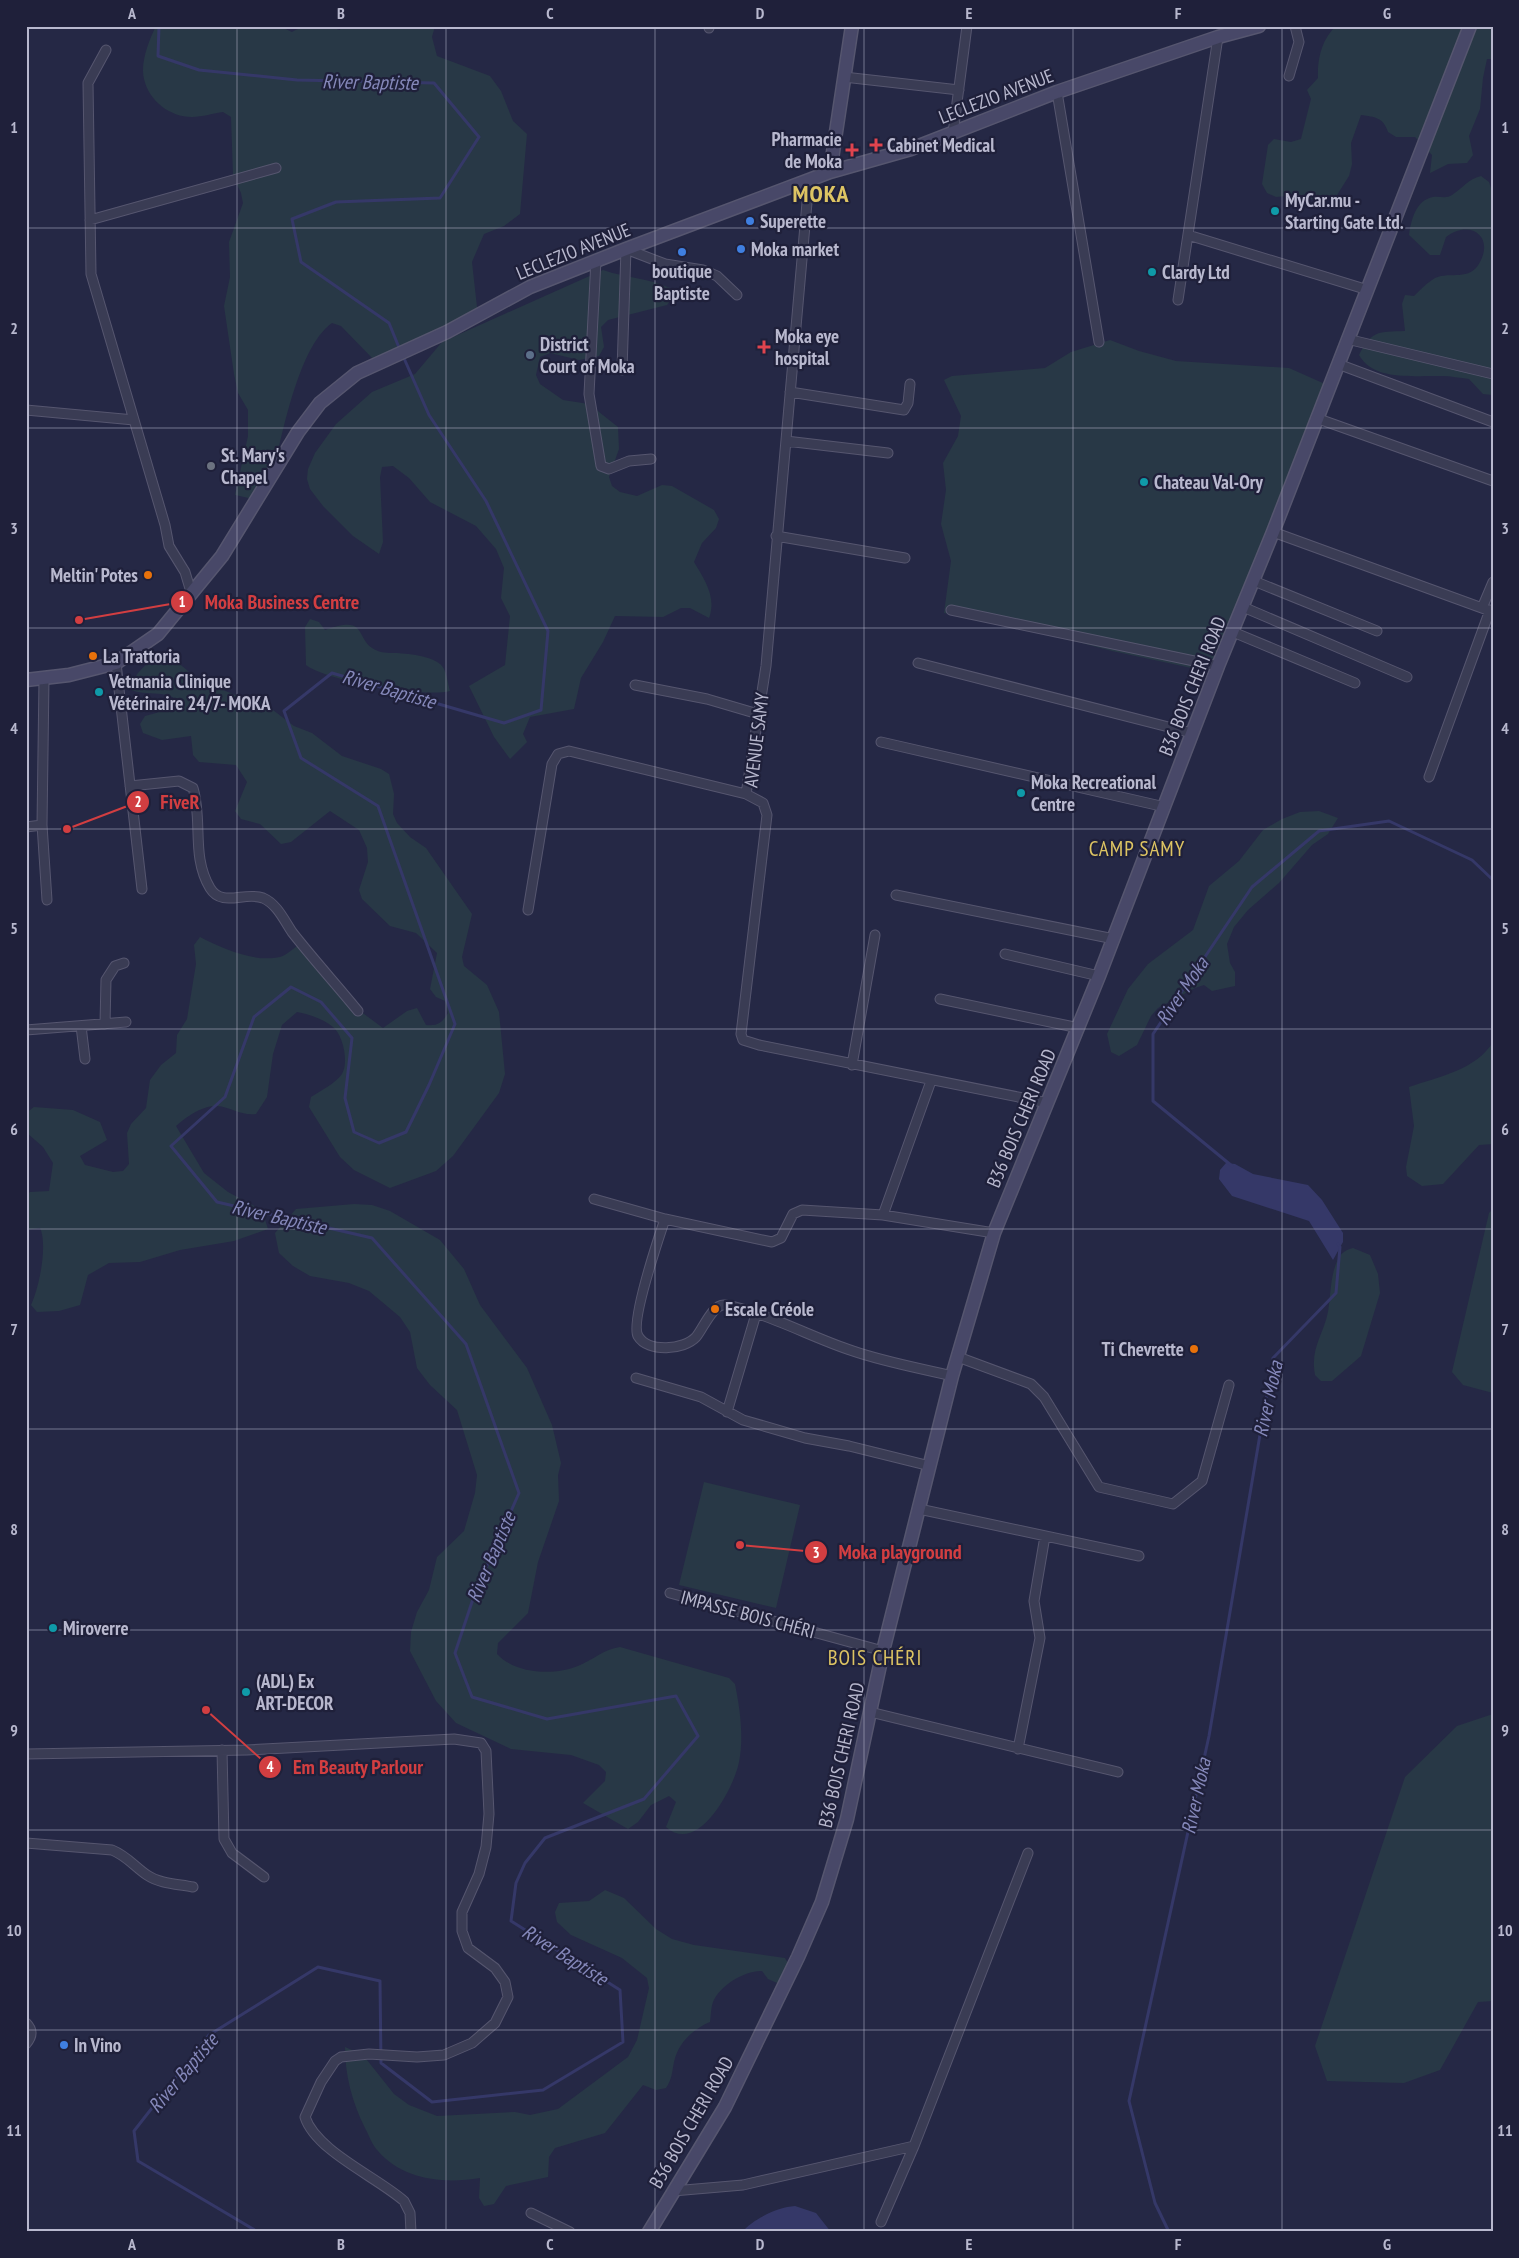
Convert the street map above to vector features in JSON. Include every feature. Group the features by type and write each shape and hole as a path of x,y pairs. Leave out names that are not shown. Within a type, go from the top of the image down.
{"main road":[{"path":"830,172 852,26"},
{"name":"LECLEZIO AVENUE","path":"26,680 86,672 116,663 158,634 222,556 298,432 320,403 356,373 447,332 530,287 596,260 830,172 911,149 1057,92 1218,37 1258,26"},
{"name":"B36 BOIS CHERI ROAD","path":"649,2232 725,2108 798,1957 822,1902 847,1819 883,1651 952,1376 994,1233 1079,1028 1218,666 1254,581 1470,26"}],"street":[{"path":"953,133 967,26"},
{"path":"1289,76 1299,42 1294,26"},
{"path":"1178,300 1218,37"},
{"path":"106,50 88,83 91,274 165,525 168,546 185,572 191,592"},
{"path":"844,78 959,90"},
{"path":"1057,92 1099,342"},
{"path":"90,220 276,168"},
{"name":"AVENUE SAMY","path":"809,180 766,666 746,794 763,803 766,815 741,1034 743,1040 852,1065 1048,1103"},
{"path":"1188,234 1368,290"},
{"path":"622,370 626,249 665,264 703,270 717,276 736,295"},
{"path":"596,260 589,394 602,466 609,469 629,460 651,459"},
{"path":"1347,339 1493,374"},
{"path":"1338,364 1493,422"},
{"path":"790,392 904,410 908,403 910,384"},
{"path":"26,410 134,420"},
{"path":"1316,418 1493,481"},
{"path":"786,441 888,453"},
{"path":"1273,532 1488,610"},
{"path":"776,536 905,558"},
{"path":"1254,581 1377,631"},
{"path":"1429,776 1488,610 1493,582"},
{"path":"1243,607 1407,677"},
{"path":"951,610 1218,666"},
{"path":"1233,632 1355,683"},
{"path":"116,663 142,889"},
{"path":"918,663 1192,733"},
{"path":"44,678 42,825 47,900"},
{"path":"634,685 707,699 758,714"},
{"path":"881,742 1165,807"},
{"path":"528,910 552,764 558,754 569,751 746,794"},
{"path":"130,786 179,781 193,788 196,796 198,847 204,876 212,890 219,897 263,898 276,908 292,932 358,1011"},
{"path":"26,827 42,825"},
{"path":"896,894 1114,939"},
{"path":"852,1065 875,935"},
{"path":"1005,954 1099,976"},
{"path":"105,1024 106,980 115,966 124,963"},
{"path":"940,999 1079,1028"},
{"path":"26,1030 126,1022"},
{"path":"81,1026 86,1059"},
{"path":"883,1215 931,1081"},
{"path":"594,1199 665,1218 772,1242 781,1238 793,1214 802,1210 883,1215 994,1233"},
{"path":"665,1218 640,1304 636,1326 638,1335 644,1342 661,1348 684,1345 695,1338 719,1305 756,1314 854,1351 952,1376"},
{"path":"727,1412 756,1314"},
{"path":"958,1357 1031,1384 1044,1397 1099,1487 1173,1504 1202,1481 1229,1385"},
{"path":"636,1378 701,1397 743,1420 805,1438 849,1446 930,1466"},
{"path":"919,1509 1139,1556"},
{"path":"1018,1749 1040,1638 1034,1601 1045,1536"},
{"name":"IMPASSE BOIS CHÉRI","path":"670,1593 883,1651"},
{"path":"870,1712 1118,1772"},
{"path":"26,1754 222,1750 454,1739 481,1744 486,1751 489,1814 486,1846 479,1874 462,1912 462,1931 468,1948 494,1968 505,1982 508,1997 495,2023 472,2044 444,2054 417,2057 369,2054 341,2057 335,2061 320,2082 305,2117 309,2129 332,2149 404,2201 410,2213 411,2232"},
{"path":"222,1750 224,1839 226,1847 264,1877"},
{"path":"26,1843 112,1850 124,1855 147,1875 157,1880 193,1887"},
{"path":"881,2222 914,2146 1028,1853"},
{"path":"26,2023 30,2028 31,2036 26,2044"},
{"path":"674,2191 743,2186 914,2146"},
{"path":"532,2213 570,2232"}],"shaded area":[{"path":"156,26 279,26 292,32 309,26 340,30 341,26 435,26 432,37 437,56 490,76 501,91 513,121 527,134 520,214 504,226 484,234 472,262 478,316 374,360 341,326 332,323 319,336 299,375 284,425 269,490 253,499 235,495 248,436 248,410 238,393 224,306 230,277 229,242 243,203 241,193 233,176 231,117 223,112 196,117 184,116 168,111 156,101 144,79 143,66"},
{"path":"1336,26 1493,26 1493,59 1487,59 1480,109 1469,136 1473,155 1467,163 1448,164 1430,173 1432,155 1415,137 1396,137 1388,132 1381,121 1374,117 1361,115 1351,143 1352,164 1349,176 1337,195 1318,201 1297,195 1276,197 1267,193 1262,184 1268,145 1274,139 1291,142 1301,139 1311,99 1307,90 1318,78 1321,50 1327,37"},
{"path":"1481,176 1489,182 1493,194 1493,395 1483,394 1469,379 1445,376 1396,375 1375,370 1366,364 1359,355 1368,341 1377,334 1405,331 1402,304 1405,295 1414,296 1435,278 1471,272 1476,268 1484,253 1482,238 1471,230 1463,230 1446,237 1440,255 1430,255 1409,235 1411,223 1418,206 1433,197 1450,196 1469,181"},
{"path":"603,270 670,288 673,297 667,305 608,320 601,327 604,347 599,356 579,360 550,353 540,357 536,375 540,384 563,400 589,404 618,427 619,449 609,477 612,486 620,492 637,496 662,485 672,486 714,510 719,519 716,528 702,543 694,562 708,588 711,610 709,618 690,608 681,608 663,617 615,616 603,642 581,678 574,709 530,717 523,734 527,742 510,759 494,737 469,686 505,665 510,616 501,598 504,568 496,549 476,526 430,502 409,478 393,466 382,467 380,477 383,542 379,554 353,536 323,506 310,489 307,479 308,469 315,453 336,424 372,392 415,374 442,342"},
{"path":"1110,340 1139,351 1176,361 1289,368 1325,384 1215,673 1112,651 1036,631 944,613 951,561 941,524 946,490 943,463 958,436 961,416 944,380 952,376 1045,368 1071,352"},
{"path":"310,619 319,622 325,630 349,625 355,627 370,647 378,651 416,655 436,661 444,669 450,691 438,693 377,687 317,671 306,665 305,627"},
{"path":"161,654 170,656 200,681 238,696 261,701 294,726 312,733 342,756 381,769 389,774 394,794 393,814 397,823 410,837 426,848 472,914 462,957 464,966 487,985 499,1012 505,1074 499,1093 453,1156 436,1171 390,1188 354,1170 340,1157 309,1107 311,1097 332,1084 342,1074 345,1056 340,1036 333,1027 316,1017 297,1012 282,1025 273,1054 267,1097 256,1114 246,1114 212,1106 195,1112 176,1126 204,1173 228,1192 262,1210 268,1229 234,1241 180,1250 140,1262 109,1263 88,1275 80,1305 59,1311 37,1312 31,1305 37,1288 43,1245 40,1228 26,1230 26,1196 30,1192 49,1191 53,1163 43,1147 27,1133 26,1113 34,1107 73,1110 100,1122 107,1140 80,1156 85,1165 113,1172 123,1171 129,1164 127,1133 131,1124 146,1108 150,1080 161,1065 176,1053 177,1035 187,1019 196,964 194,945 200,937 228,950 260,958 280,957 303,942 360,1011 383,1028 407,1011 417,1008 426,1025 439,1023 448,1013 445,1001 436,997 430,989 437,953 416,933 390,926 362,899 359,890 368,862 367,848 359,830 330,811 291,842 281,844 260,824 241,819 235,811 247,782 236,765 199,762 193,755 191,736 162,740 143,733 140,724 145,716 182,706 177,700 165,695 136,692 129,689 134,678 142,669"},
{"path":"1319,811 1338,818 1328,834 1312,845 1279,883 1248,910 1234,927 1227,944 1230,963 1235,972 1235,986 1212,991 1204,985 1195,988 1158,1008 1151,1016 1137,1045 1119,1056 1111,1052 1107,1034 1128,989 1148,964 1193,930 1209,886 1239,861 1263,830 1282,819 1300,812"},
{"path":"1493,1042 1493,1144 1479,1145 1443,1184 1422,1186 1407,1176 1406,1167 1414,1126 1409,1087 1444,1076 1467,1066 1486,1052"},
{"path":"354,1204 372,1205 390,1211 440,1240 464,1269 480,1305 527,1368 552,1425 561,1463 558,1475 559,1501 538,1562 528,1613 498,1643 497,1654 514,1666 547,1672 578,1666 609,1650 620,1647 729,1678 735,1684 741,1733 739,1762 736,1773 722,1802 713,1815 702,1826 690,1833 678,1834 666,1827 676,1802 669,1796 651,1805 638,1822 628,1829 583,1803 605,1781 606,1772 599,1765 571,1755 511,1749 456,1723 436,1701 410,1651 411,1632 417,1612 429,1590 437,1557 464,1531 475,1493 477,1475 457,1410 430,1385 417,1368 410,1332 400,1317 369,1291 349,1283 310,1276 293,1266 279,1253 275,1233 296,1209"},
{"path":"1493,1209 1493,1393 1463,1385 1452,1372 1489,1213"},
{"path":"1353,1248 1370,1255 1378,1274 1380,1293 1361,1356 1332,1381 1321,1381 1315,1375 1314,1357 1328,1312 1333,1272 1341,1255"},
{"path":"704,1482 800,1505 776,1608 679,1585"},
{"path":"1493,1714 1493,2001 1478,2002 1440,2070 1404,2083 1327,2081 1315,2046 1405,1777 1457,1726"},
{"path":"605,1890 624,1898 656,1929 672,1939 694,1945 785,1958 790,1967 785,1976 777,1983 768,1979 762,1971 756,1971 741,1976 727,1984 713,2002 710,2022 692,2033 679,2049 671,2078 666,2088 656,2090 643,2085 605,2133 555,2148 549,2157 548,2177 506,2186 494,2204 484,2206 479,2198 480,2178 438,2180 425,2178 412,2174 388,2161 374,2146 356,2108 348,2078 345,2047 363,2055 394,2094 409,2105 437,2116 515,2112 530,2115 558,2109 628,2057 637,2040 649,1988 647,1978 622,1958 571,1935 557,1922 555,1912 559,1903 589,1901"}],"water":[{"path":"1226,1163 1235,1164 1253,1174 1308,1185 1322,1200 1343,1233 1343,1242 1333,1260 1309,1221 1232,1196 1219,1179 1220,1170"},
{"path":"795,2206 816,2213 831,2232 742,2232 766,2214"}],"waterway":[{"name":"River Baptiste","path":"159,26 158,56 199,70 297,80 434,83 479,137 440,198 336,202 292,219 301,262 389,323 400,350"},
{"name":"River Baptiste","path":"258,2232 138,2161 134,2131 209,2035 318,1967 380,1981 381,2063 432,2102 543,2090 623,2042 620,1990 511,1921 516,1883 525,1863 545,1838 644,1799 698,1736 676,1696 547,1719 472,1697 455,1653 475,1593 519,1493 466,1344 372,1238 217,1202 171,1146 225,1097 254,1017 291,987 321,1002 352,1038 345,1098 354,1132 379,1143 406,1132 429,1085 455,1024 378,806 301,758 284,711 332,673 504,723 541,710 548,631 486,501 429,415 403,356"},
{"name":"River Moka","path":"1232,1166 1153,1101 1153,1034 1252,887 1319,831 1389,821 1472,860 1493,880"},
{"name":"River Moka","path":"1169,2232 1155,2203 1129,2101 1209,1736 1273,1358 1336,1293 1340,1247 1338,1244"}],"place":[{"name":"Cabinet Medical","path":"876,145"},
{"name":"Pharmacie de Moka","path":"852,150"},
{"name":"MyCar.mu - Starting Gate Ltd.","path":"1275,211"},
{"name":"Superette","path":"750,221"},
{"name":"Moka market","path":"741,249"},
{"name":"boutique Baptiste","path":"682,252"},
{"name":"Clardy Ltd","path":"1152,272"},
{"name":"Moka eye hospital","path":"764,347"},
{"name":"District Court of Moka","path":"530,355"},
{"name":"St. Mary's Chapel","path":"211,466"},
{"name":"Chateau Val-Ory","path":"1144,482"},
{"name":"Meltin' Potes","path":"148,575"},
{"name":"Moka Business Centre","path":"79,620"},
{"name":"La Trattoria","path":"93,656"},
{"name":"Vetmania Clinique Vétérinaire 24/7- MOKA","path":"99,692"},
{"name":"Moka Recreational Centre","path":"1021,793"},
{"name":"FiveR","path":"67,829"},
{"name":"Escale Créole","path":"715,1309"},
{"name":"Ti Chevrette","path":"1194,1349"},
{"name":"Moka playground","path":"740,1545"},
{"name":"Miroverre","path":"53,1628"},
{"name":"(ADL) Ex ART-DECOR","path":"246,1692"},
{"name":"Em Beauty Parlour","path":"206,1710"},
{"name":"In Vino","path":"64,2045"}],"district":[{"name":"MOKA","path":"821,193"},
{"name":"CAMP SAMY","path":"1137,848"},
{"name":"BOIS CHÉRI","path":"875,1657"}]}
